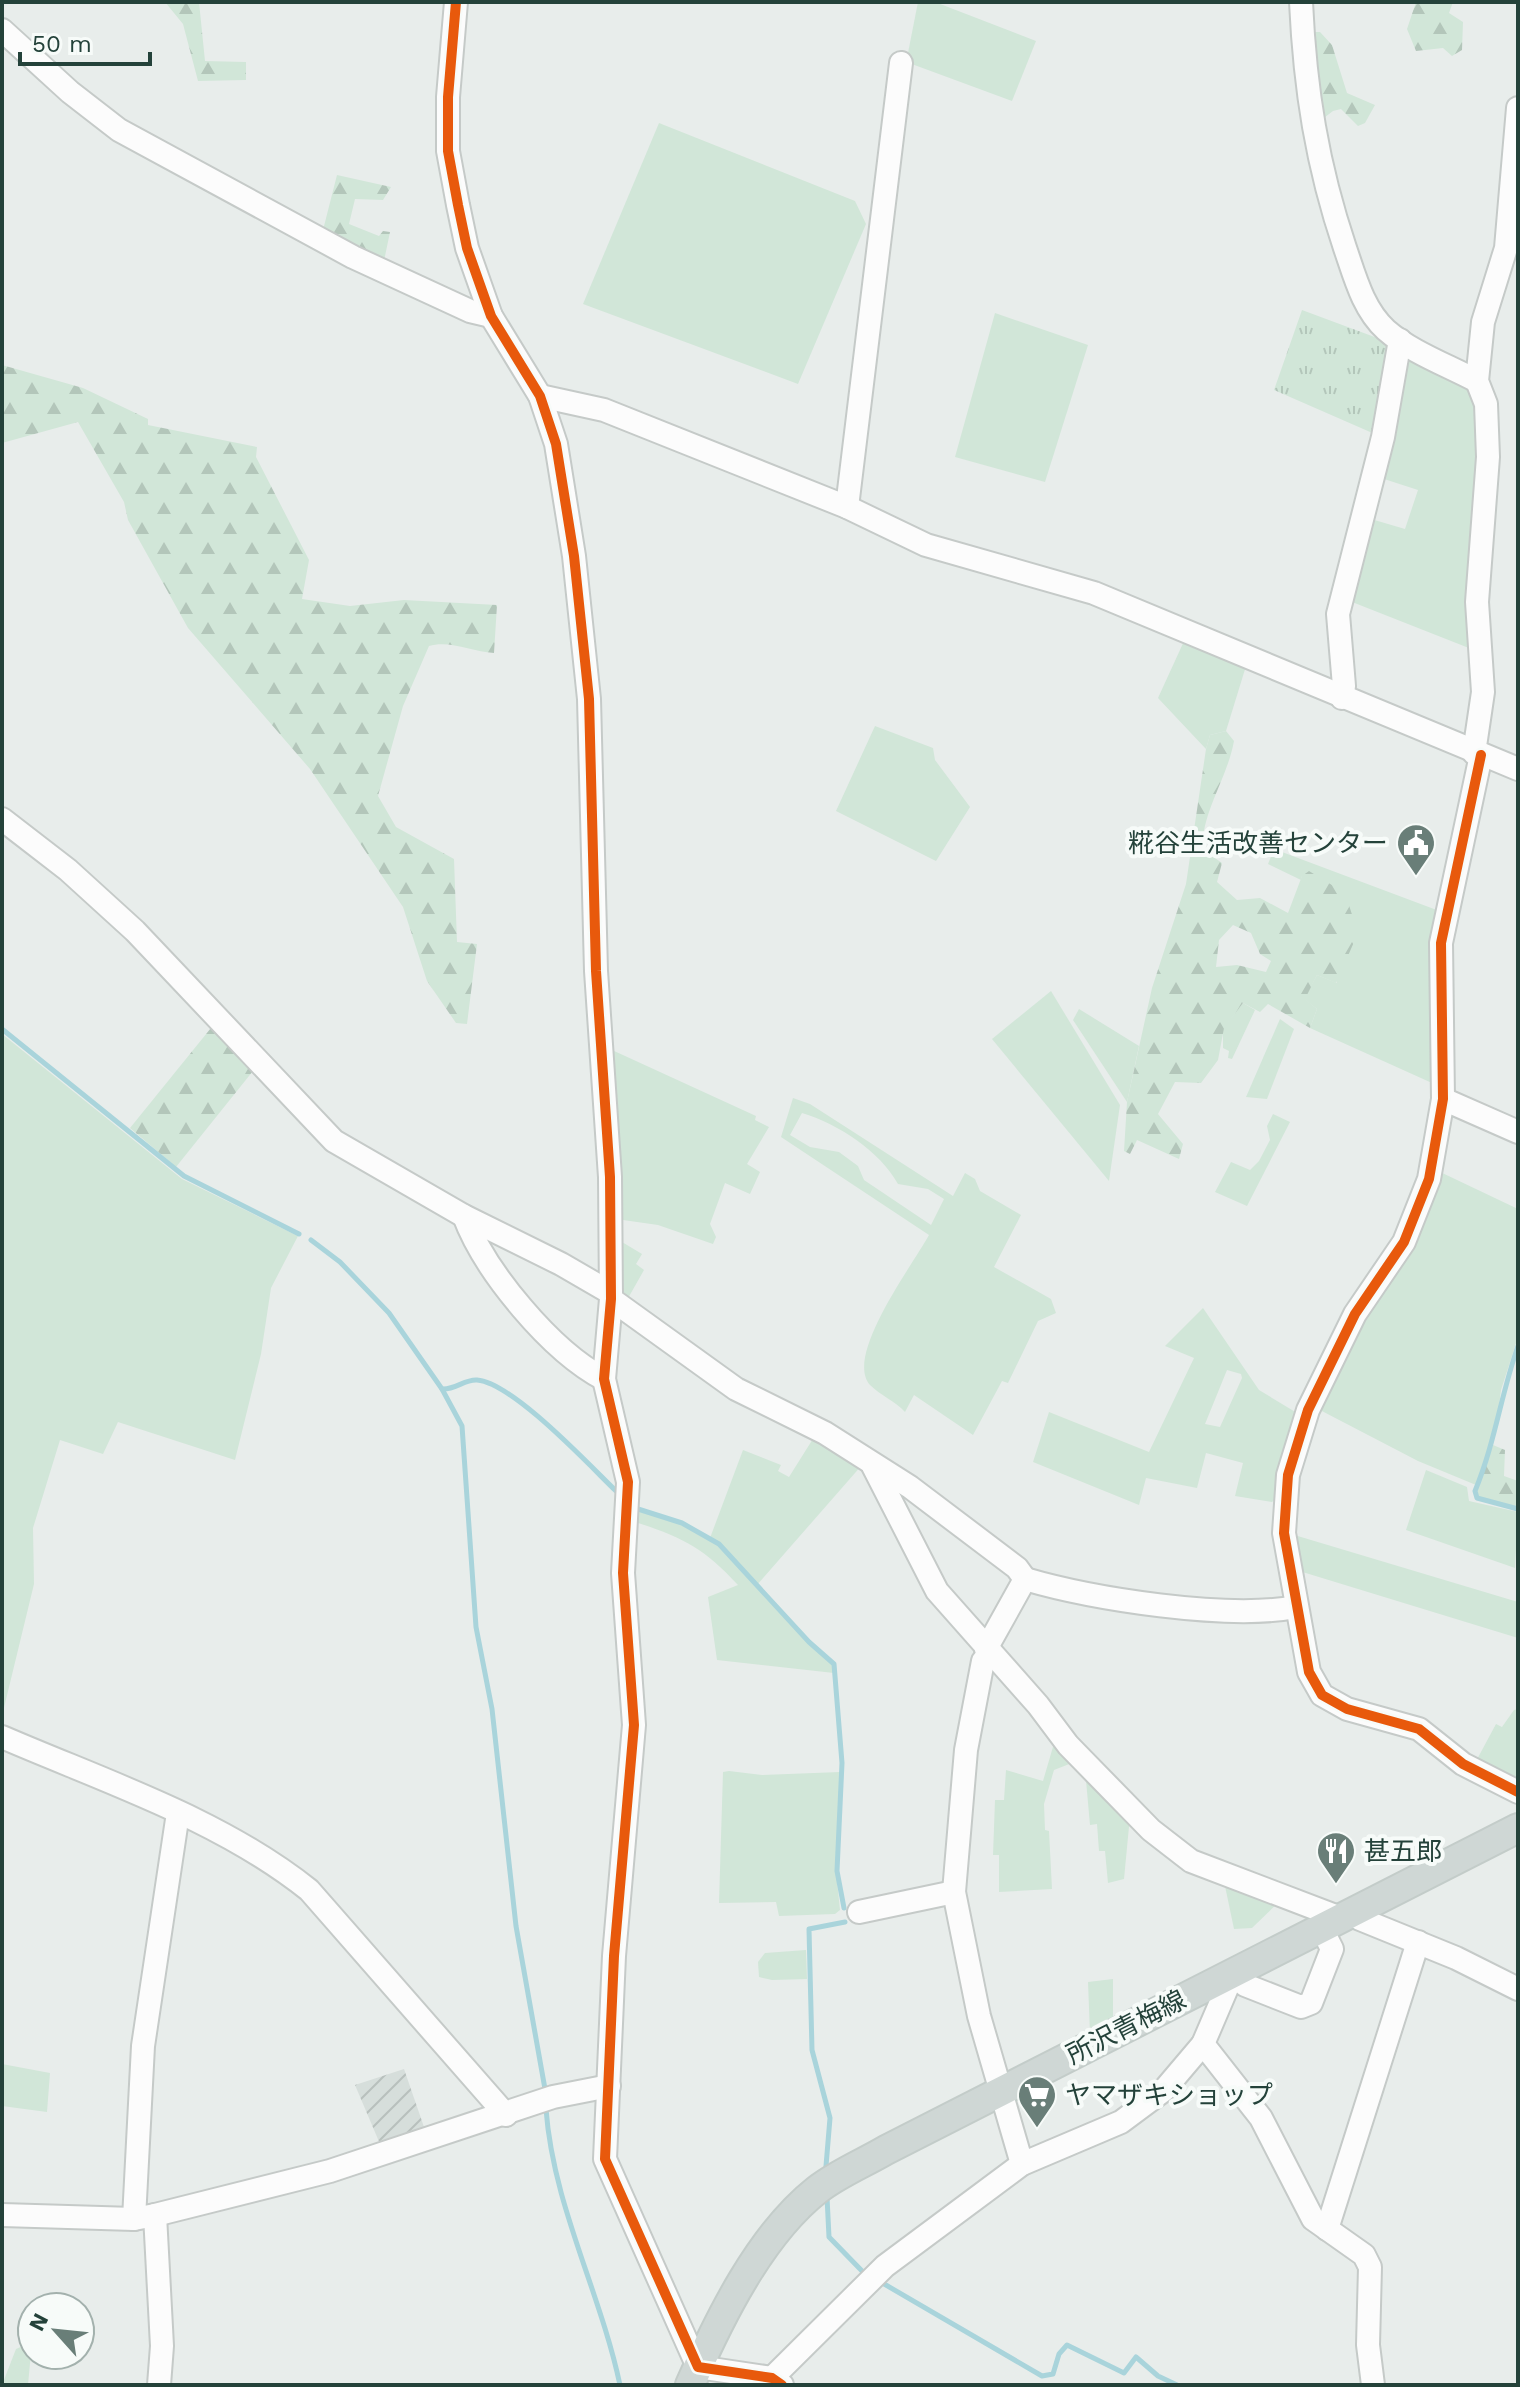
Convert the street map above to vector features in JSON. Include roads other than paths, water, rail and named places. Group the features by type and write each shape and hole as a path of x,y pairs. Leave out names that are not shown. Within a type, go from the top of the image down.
{"main road":[{"name":"所沢青梅線","path":"694,2376 755,2262 799,2206 820,2188 999,2092 1518,1828"}],"street":[{"path":"456,2 448,97 448,151 467,248 491,316 540,396 562,472 589,699 596,971 610,1177 611,1296 604,1379 628,1482 623,1573 634,1725 617,1915 605,2159 694,2376 777,2382 885,2266 1022,2164 1136,2114 1179,2075 1203,2044 1233,1974 1245,1985 1301,2007 1311,2003 1332,1949 1337,1919"},
{"path":"1301,2 1312,132 1327,191 1364,299 1373,316 1400,340 1477,381"},
{"path":"2,30 70,92 119,130 353,257 470,311 491,316"},
{"path":"847,507 901,63"},
{"path":"1518,108 1506,248 1483,322 1477,381 1486,404 1488,457 1477,602 1483,692 1478,754 1441,943 1439,1026 1443,1099 1429,1179 1415,1219 1392,1261 1345,1330 1298,1440 1283,1508 1296,1607 1309,1672 1322,1695 1347,1709 1408,1723 1463,1764 1518,1792"},
{"path":"1342,698 1344,686 1338,614 1383,437 1400,340"},
{"path":"540,396 604,410 847,507 926,545 1056,580 1135,609 1518,769"},
{"path":"2,819 113,909 334,1141 464,1216 561,1264 611,1296 736,1389 825,1433 922,1496 1017,1568 1025,1579 1057,1588 1236,1613 1296,1607"},
{"path":"1443,1099 1518,1132"},
{"path":"464,1216 488,1261 539,1325 587,1370 604,1379"},
{"path":"873,1466 937,1591 1032,1698 1068,1745 1165,1842 1191,1861 1337,1919 1360,1919 1418,1942 1518,1989"},
{"path":"1022,2164 979,2016 954,1892 966,1750 983,1661 1025,1579"},
{"path":"2,1737 239,1841 309,1890 506,2115"},
{"path":"159,2385 162,2346 145,2217 143,2046 178,1813"},
{"path":"859,1912 954,1892"},
{"path":"1327,2229 1418,1942"},
{"path":"1203,2044 1261,2118 1313,2219 1364,2255 1370,2267 1368,2345 1373,2385"},
{"path":"2,2215 145,2217 316,2175 506,2115 553,2097 609,2086"}],"waterway":[{"path":"2,1029 184,1176 299,1234"},
{"path":"311,1240 340,1262 389,1313 442,1389 462,1426 476,1627 492,1709 516,1926 545,2089"},
{"path":"1518,1346 1475,1491 1477,1498 1518,1509"},
{"path":"442,1389 477,1380 510,1395 550,1427 616,1491"},
{"path":"638,1509 682,1523 719,1544 809,1642 834,1664 842,1763 837,1871 844,1908"},
{"path":"826,2166 830,2118 812,2050 809,1929 845,1922"},
{"path":"546,2109 550,2145 567,2214 620,2385"},
{"path":"827,2197 829,2237 863,2272"},
{"path":"879,2281 1042,2376 1053,2374 1059,2354 1067,2345 1124,2373 1136,2357 1158,2376 1177,2385"}],"place":[{"name":"糀谷生活改善センター","path":"1416,877"},
{"name":"甚五郎","path":"1336,1885"},
{"name":"ヤマザキショップ","path":"1037,2129"}]}
